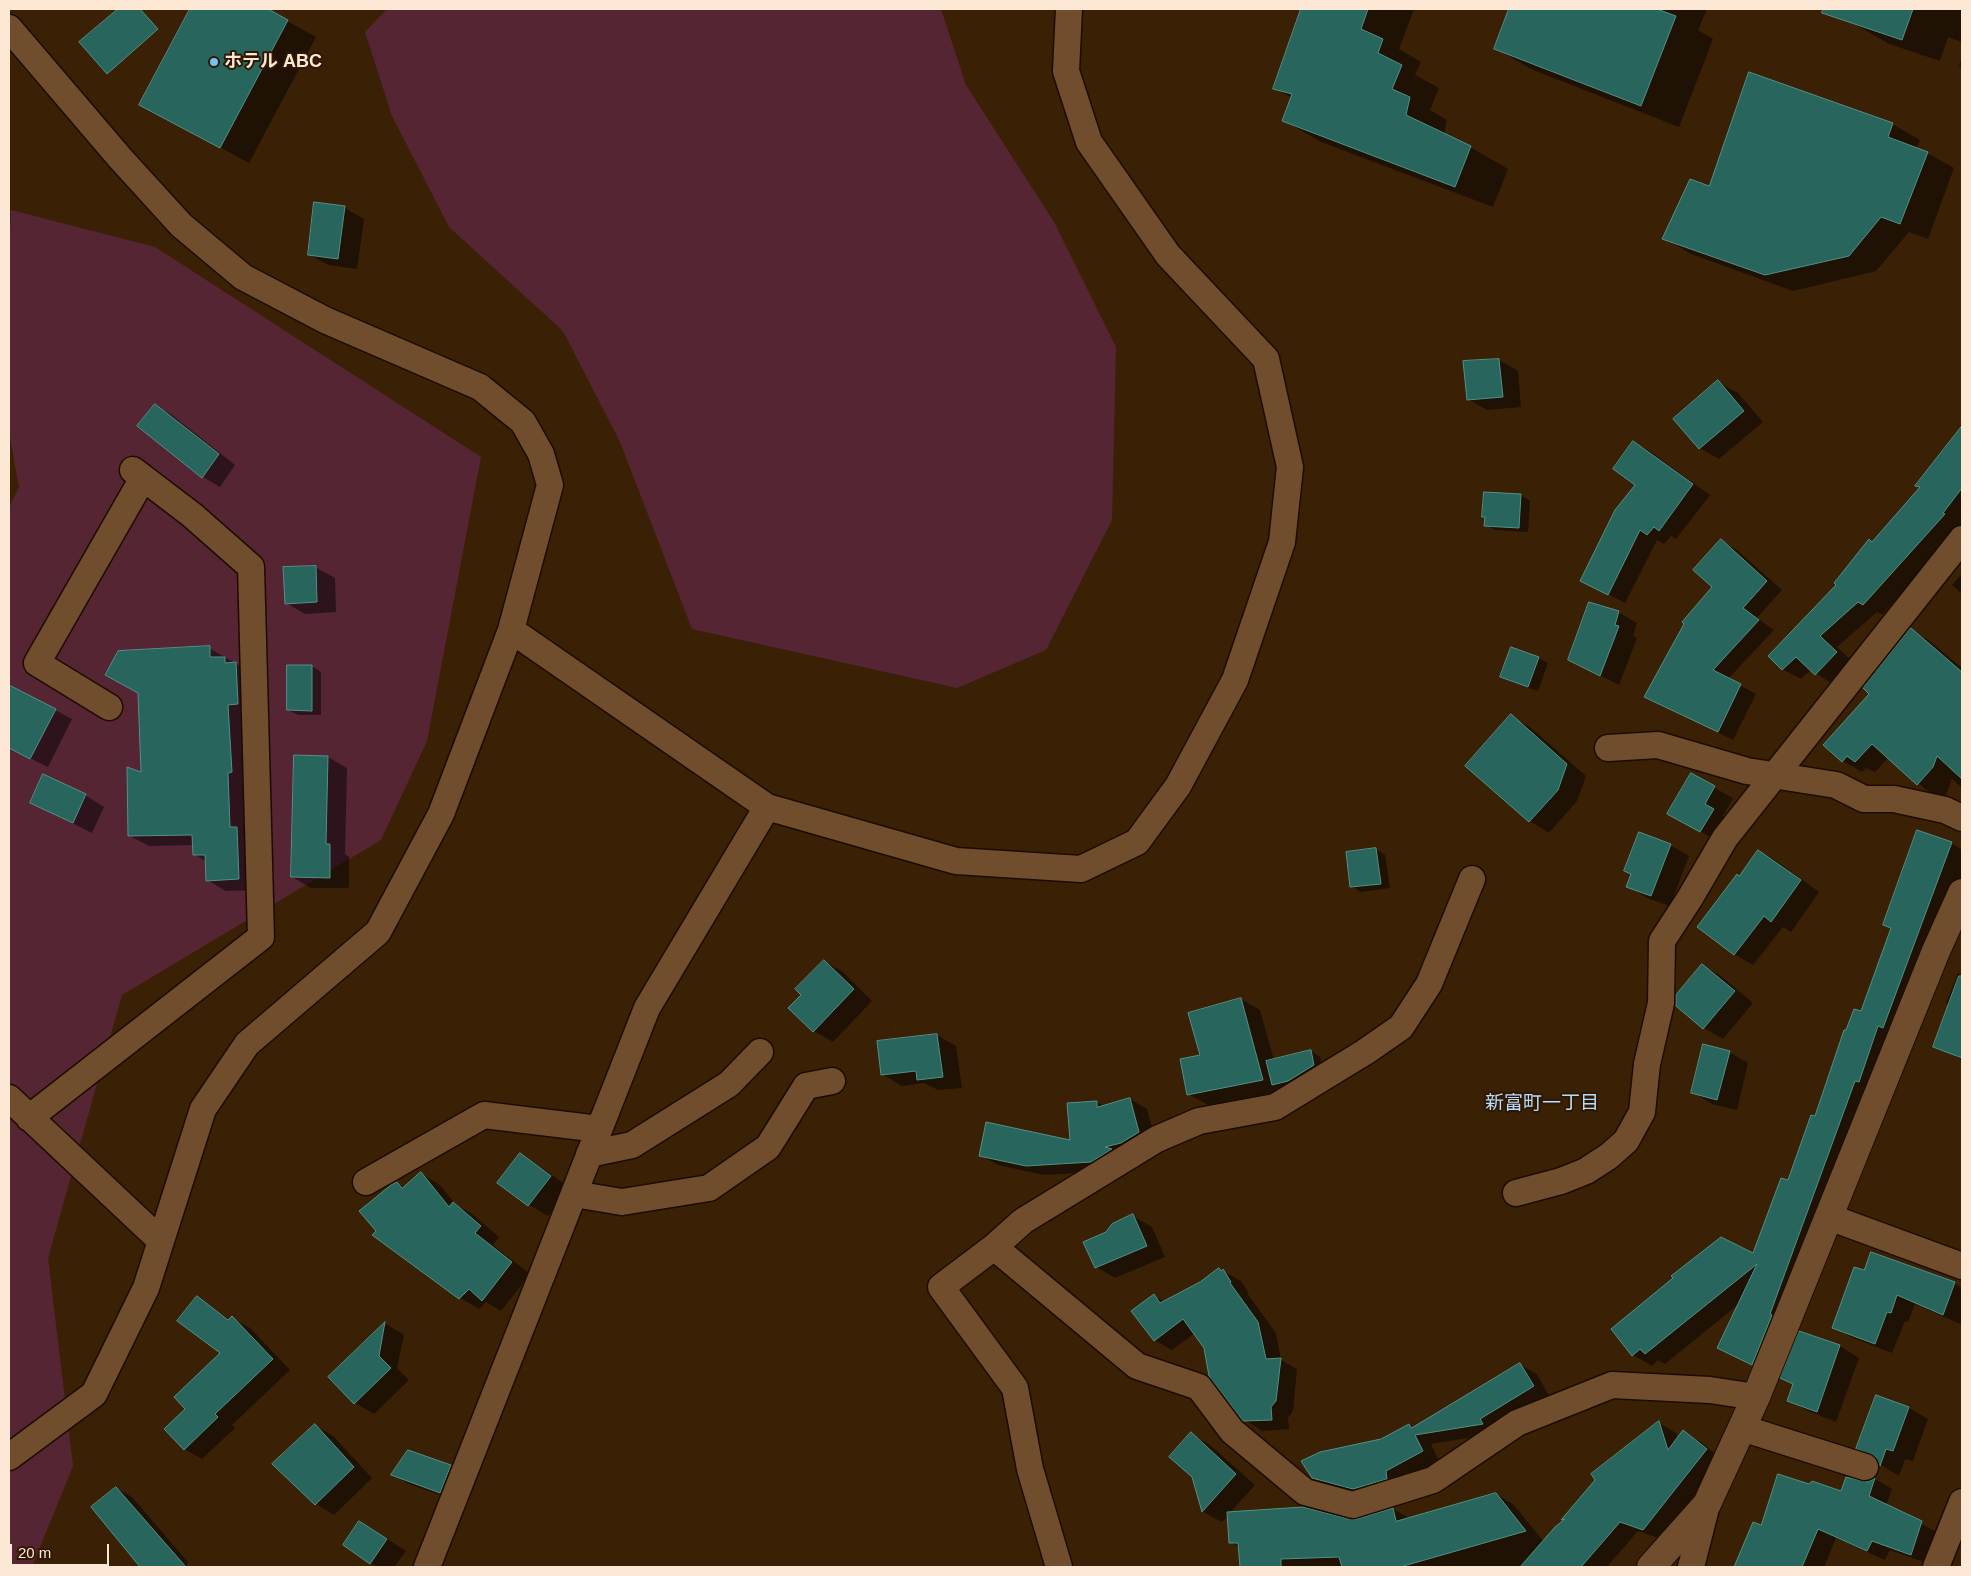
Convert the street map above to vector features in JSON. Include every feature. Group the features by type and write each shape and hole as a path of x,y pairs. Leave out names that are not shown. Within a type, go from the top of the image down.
{"street":[{"path":"511,630 767,806 956,861 1081,869 1137,842 1178,786 1235,680 1282,542 1290,467 1266,359 1168,255 1089,142 1066,71 1070,9"},
{"path":"9,28 120,158 181,225 243,277 325,320 480,387 523,422 542,454 550,485 511,630 441,814 378,932 247,1044 204,1109 146,1288 94,1394 9,1457"},
{"path":"29,1118 261,937 251,567 192,515 138,474 37,663 109,707"},
{"path":"1516,1193 1561,1181 1586,1171 1609,1156 1626,1141 1642,1112 1647,1064 1661,1003 1662,940 1690,898 1725,838 1962,539"},
{"path":"1608,748 1658,745 1747,771 1836,785 1864,798 1894,799 1945,810 1962,818"},
{"path":"427,1567 647,1008 767,806"},
{"path":"1059,1567 1030,1469 1015,1388 941,1287 994,1247 1024,1221 1158,1140 1199,1121 1274,1107 1401,1027 1429,984 1472,879"},
{"path":"1691,1567 1707,1504 1756,1397 1936,951 1962,894"},
{"path":"589,1154 632,1145 729,1084 760,1052"},
{"path":"574,1194 622,1202 709,1188 768,1147 806,1086 832,1081"},
{"path":"9,1098 160,1240"},
{"path":"366,1182 484,1115 599,1129"},
{"path":"1829,1217 1962,1266"},
{"path":"994,1247 1137,1366 1199,1387 1232,1431 1306,1492 1353,1505 1433,1480 1517,1423 1612,1385 1710,1390 1756,1397"},
{"path":"1742,1428 1865,1467"},
{"path":"1936,1567 1962,1502"},
{"path":"1651,1567 1707,1504"}],"shaded area":[{"path":"387,9 941,9 966,85 1054,222 1116,347 1112,520 1046,650 957,688 692,629 620,442 563,331 449,227 392,116 365,32"},
{"path":"11,210 155,247 481,457 427,741 381,840 122,995 48,1258 73,1466 32,1567 9,1567 9,508 19,487 9,432 9,246"}],"building":[{"path":"118,9 140,9 158,29 107,74 79,42"},
{"name":"ホテル ABC","path":"190,9 268,9 288,20 220,148 139,105"},
{"path":"1301,9 1368,9 1361,29 1383,39 1378,53 1402,65 1392,89 1410,97 1406,115 1471,146 1455,187 1282,121 1292,94 1273,89"},
{"path":"1509,9 1657,9 1676,16 1641,106 1494,49"},
{"path":"1823,9 1913,9 1902,40 1822,13"},
{"path":"1749,72 1893,123 1888,137 1928,152 1900,224 1881,217 1849,256 1765,275 1662,239 1690,179 1709,186"},
{"path":"314,202 345,206 338,259 308,255"},
{"path":"1499,359 1503,397 1467,400 1463,361"},
{"path":"1718,380 1744,411 1699,449 1673,419"},
{"path":"155,404 219,454 202,478 137,426"},
{"path":"1962,426 1962,488 1943,513 1945,514 1863,605 1858,602 1820,636 1837,652 1815,675 1796,657 1782,670 1768,656 1836,585 1834,583 1869,539 1872,542 1920,487 1915,486"},
{"path":"1633,441 1693,484 1659,531 1654,527 1647,535 1640,530 1608,595 1580,581 1615,510 1635,485 1613,469"},
{"path":"1484,492 1521,494 1519,528 1484,526 1485,517 1482,517"},
{"path":"1721,539 1767,581 1743,608 1759,620 1713,670 1741,684 1718,732 1644,697 1684,624 1682,622 1712,587 1693,570"},
{"path":"316,566 317,602 285,604 283,567"},
{"path":"1589,602 1619,611 1615,625 1619,626 1600,676 1568,660"},
{"path":"1911,628 1962,672 1962,779 1937,756 1933,767 1917,785 1872,744 1855,762 1847,756 1842,762 1823,745 1869,694 1863,688"},
{"path":"210,646 210,657 225,657 225,663 236,662 238,704 228,705 232,772 228,773 230,827 237,827 239,879 206,881 205,855 193,855 192,835 128,836 127,767 141,772 138,693 105,675 118,651"},
{"path":"1511,647 1539,657 1528,687 1500,677"},
{"path":"287,665 312,665 312,711 287,710"},
{"path":"9,685 56,709 30,759 9,748"},
{"path":"1511,714 1567,764 1558,790 1529,822 1465,766"},
{"path":"294,755 328,756 326,844 330,844 330,878 291,877"},
{"path":"1691,773 1715,786 1705,804 1714,809 1700,832 1667,814"},
{"path":"43,774 86,794 73,823 30,803"},
{"path":"1917,830 1952,842 1883,1028 1878,1026 1859,1082 1855,1081 1770,1314 1772,1315 1752,1365 1717,1348 1757,1264 1645,1354 1640,1349 1632,1356 1611,1329 1673,1278 1671,1276 1721,1237 1753,1253 1781,1178 1788,1180 1811,1115 1815,1116 1844,1030 1846,1030 1854,1009 1861,1011 1891,928 1883,925"},
{"path":"1639,832 1671,844 1651,896 1626,887 1631,874 1624,871"},
{"path":"1376,848 1381,884 1350,887 1346,852"},
{"path":"1758,850 1801,880 1771,922 1764,916 1734,955 1697,927 1737,874 1739,876"},
{"path":"824,960 854,989 813,1032 788,1008 801,995 795,989"},
{"path":"1702,964 1735,991 1703,1029 1676,1006 1676,995"},
{"path":"1959,976 1962,976 1962,1058 1933,1047"},
{"path":"1241,998 1263,1080 1187,1095 1180,1059 1200,1055 1188,1013"},
{"path":"937,1034 943,1077 917,1080 916,1071 881,1075 877,1041"},
{"path":"1703,1044 1730,1051 1717,1100 1691,1093"},
{"path":"1311,1050 1314,1065 1288,1081 1272,1085 1266,1061"},
{"path":"1130,1098 1139,1132 1121,1143 1105,1147 1112,1149 1091,1162 1026,1166 979,1156 986,1122 1070,1140 1067,1103 1097,1101 1097,1107"},
{"path":"520,1153 551,1176 528,1206 497,1183"},
{"path":"421,1172 449,1207 453,1202 481,1226 475,1233 512,1262 482,1301 469,1289 459,1299 372,1235 376,1231 359,1211 391,1185 397,1182 402,1188"},
{"path":"1133,1214 1147,1246 1095,1268 1083,1242 1106,1232 1112,1224"},
{"path":"1871,1252 1955,1282 1943,1315 1897,1295 1891,1313 1887,1312 1875,1344 1832,1328 1854,1267 1864,1270"},
{"path":"1219,1268 1221,1271 1223,1269 1230,1283 1258,1322 1266,1359 1281,1358 1276,1401 1271,1407 1272,1420 1243,1421 1209,1376 1204,1348 1183,1319 1154,1341 1131,1311 1154,1294 1160,1303 1200,1282"},
{"path":"197,1296 228,1320 232,1316 273,1359 215,1414 218,1417 184,1450 164,1429 185,1409 174,1397 220,1353 177,1321"},
{"path":"385,1322 379,1356 391,1368 354,1404 328,1377"},
{"path":"1799,1331 1840,1345 1817,1412 1787,1401 1793,1384 1780,1378"},
{"path":"1520,1363 1534,1386 1480,1419 1483,1424 1415,1435 1423,1451 1386,1471 1387,1479 1353,1489 1312,1478 1301,1461 1320,1452 1381,1439 1409,1424 1411,1428"},
{"path":"1876,1395 1909,1407 1893,1451 1886,1449 1880,1466 1876,1457 1856,1449"},
{"path":"1659,1421 1668,1450 1683,1430 1707,1449 1643,1530 1620,1522 1581,1567 1520,1567 1555,1527 1565,1519 1561,1520 1595,1480 1591,1474"},
{"path":"315,1424 354,1467 315,1505 272,1464"},
{"path":"1191,1432 1236,1474 1202,1512 1192,1477 1169,1457"},
{"path":"408,1450 451,1465 440,1493 391,1475"},
{"path":"1778,1474 1809,1484 1812,1481 1841,1491 1846,1477 1868,1482 1875,1478 1869,1496 1922,1521 1911,1555 1872,1541 1867,1551 1818,1529 1802,1567 1734,1567 1753,1522 1761,1525"},
{"path":"116,1487 186,1567 140,1567 91,1507"},
{"path":"1496,1493 1526,1531 1400,1567 1342,1567 1339,1557 1281,1559 1281,1567 1240,1567 1238,1543 1229,1543 1227,1512 1303,1507 1349,1519 1357,1519 1393,1508 1396,1521"},
{"path":"359,1521 387,1539 370,1564 343,1545"}],"place":[{"name":"ホテル ABC","path":"214,62"}],"district":[{"name":"新富町一丁目","path":"1542,1104"}]}
